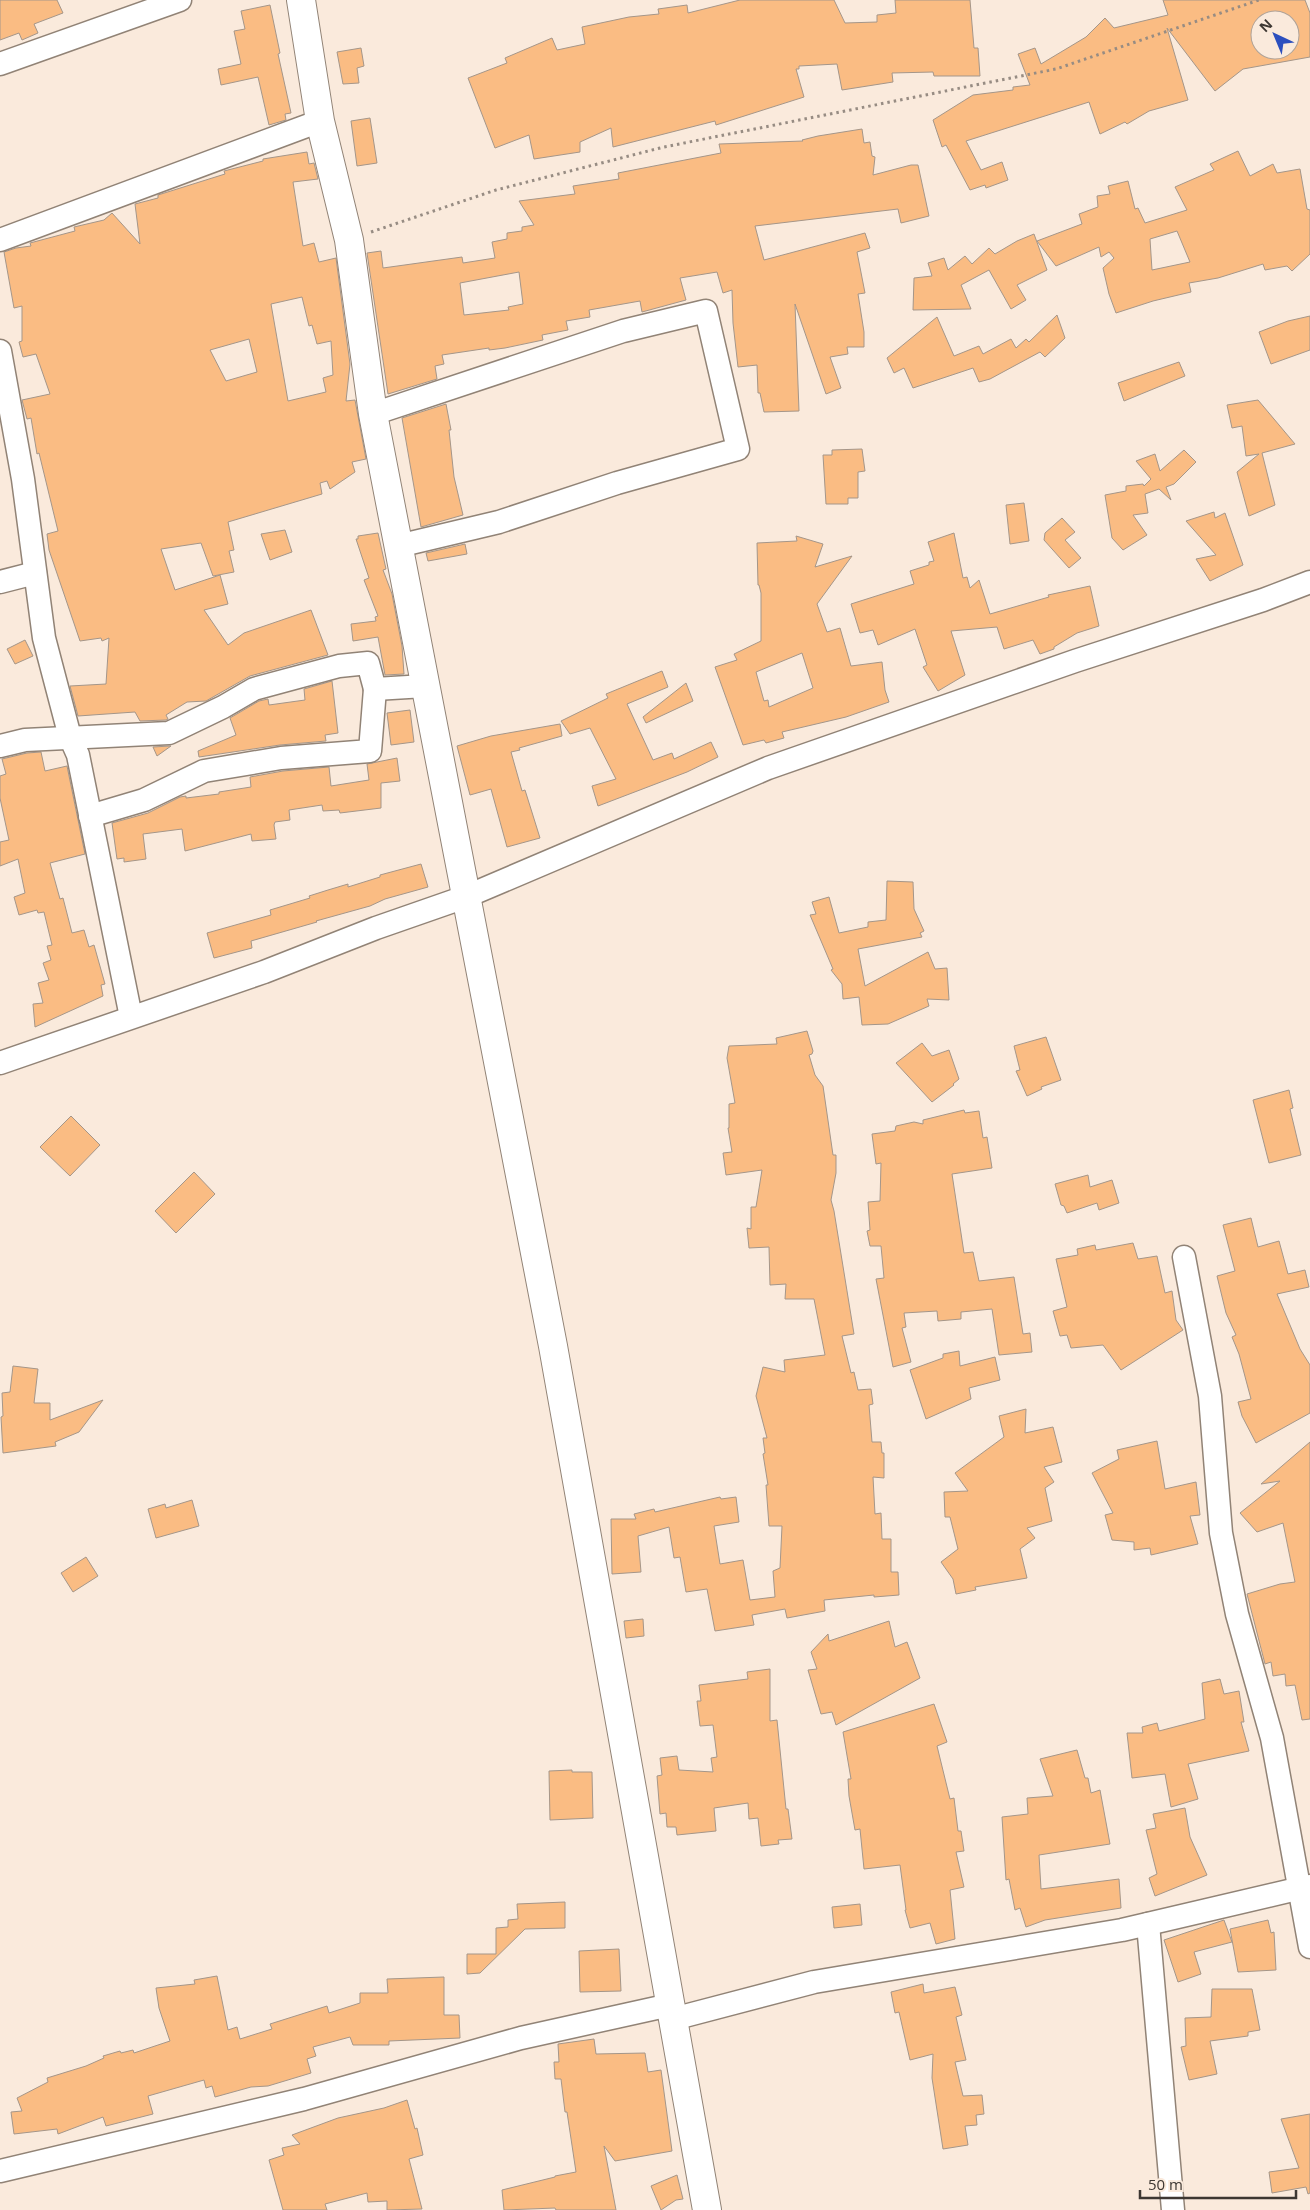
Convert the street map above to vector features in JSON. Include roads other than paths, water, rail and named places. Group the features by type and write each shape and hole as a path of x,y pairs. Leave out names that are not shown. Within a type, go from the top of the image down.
{"street":[{"path":"0,64 180,0"},
{"path":"302,0 320,121 349,240 373,414 553,1346 707,2210"},
{"path":"0,240 320,121"},
{"path":"373,414 624,332 706,311 738,449 617,483 499,522 398,546"},
{"path":"0,351 23,479 44,638 70,737 78,755 131,1017"},
{"path":"0,582 35,573"},
{"path":"0,1063 264,972 376,928 465,897 768,768 1074,661 1263,600 1310,582"},
{"path":"0,746 25,740 169,732 222,707 254,688 339,666 368,663 375,689 370,751 281,758 204,771 144,800 90,816"},
{"path":"375,689 425,686"},
{"path":"1184,1257 1210,1396 1221,1533 1237,1614 1272,1738 1305,1887 1310,1947"},
{"path":"0,2171 304,2099 521,2038 672,2012 814,1982 1122,1930 1305,1887"},
{"path":"1148,1924 1173,2210"}]}
